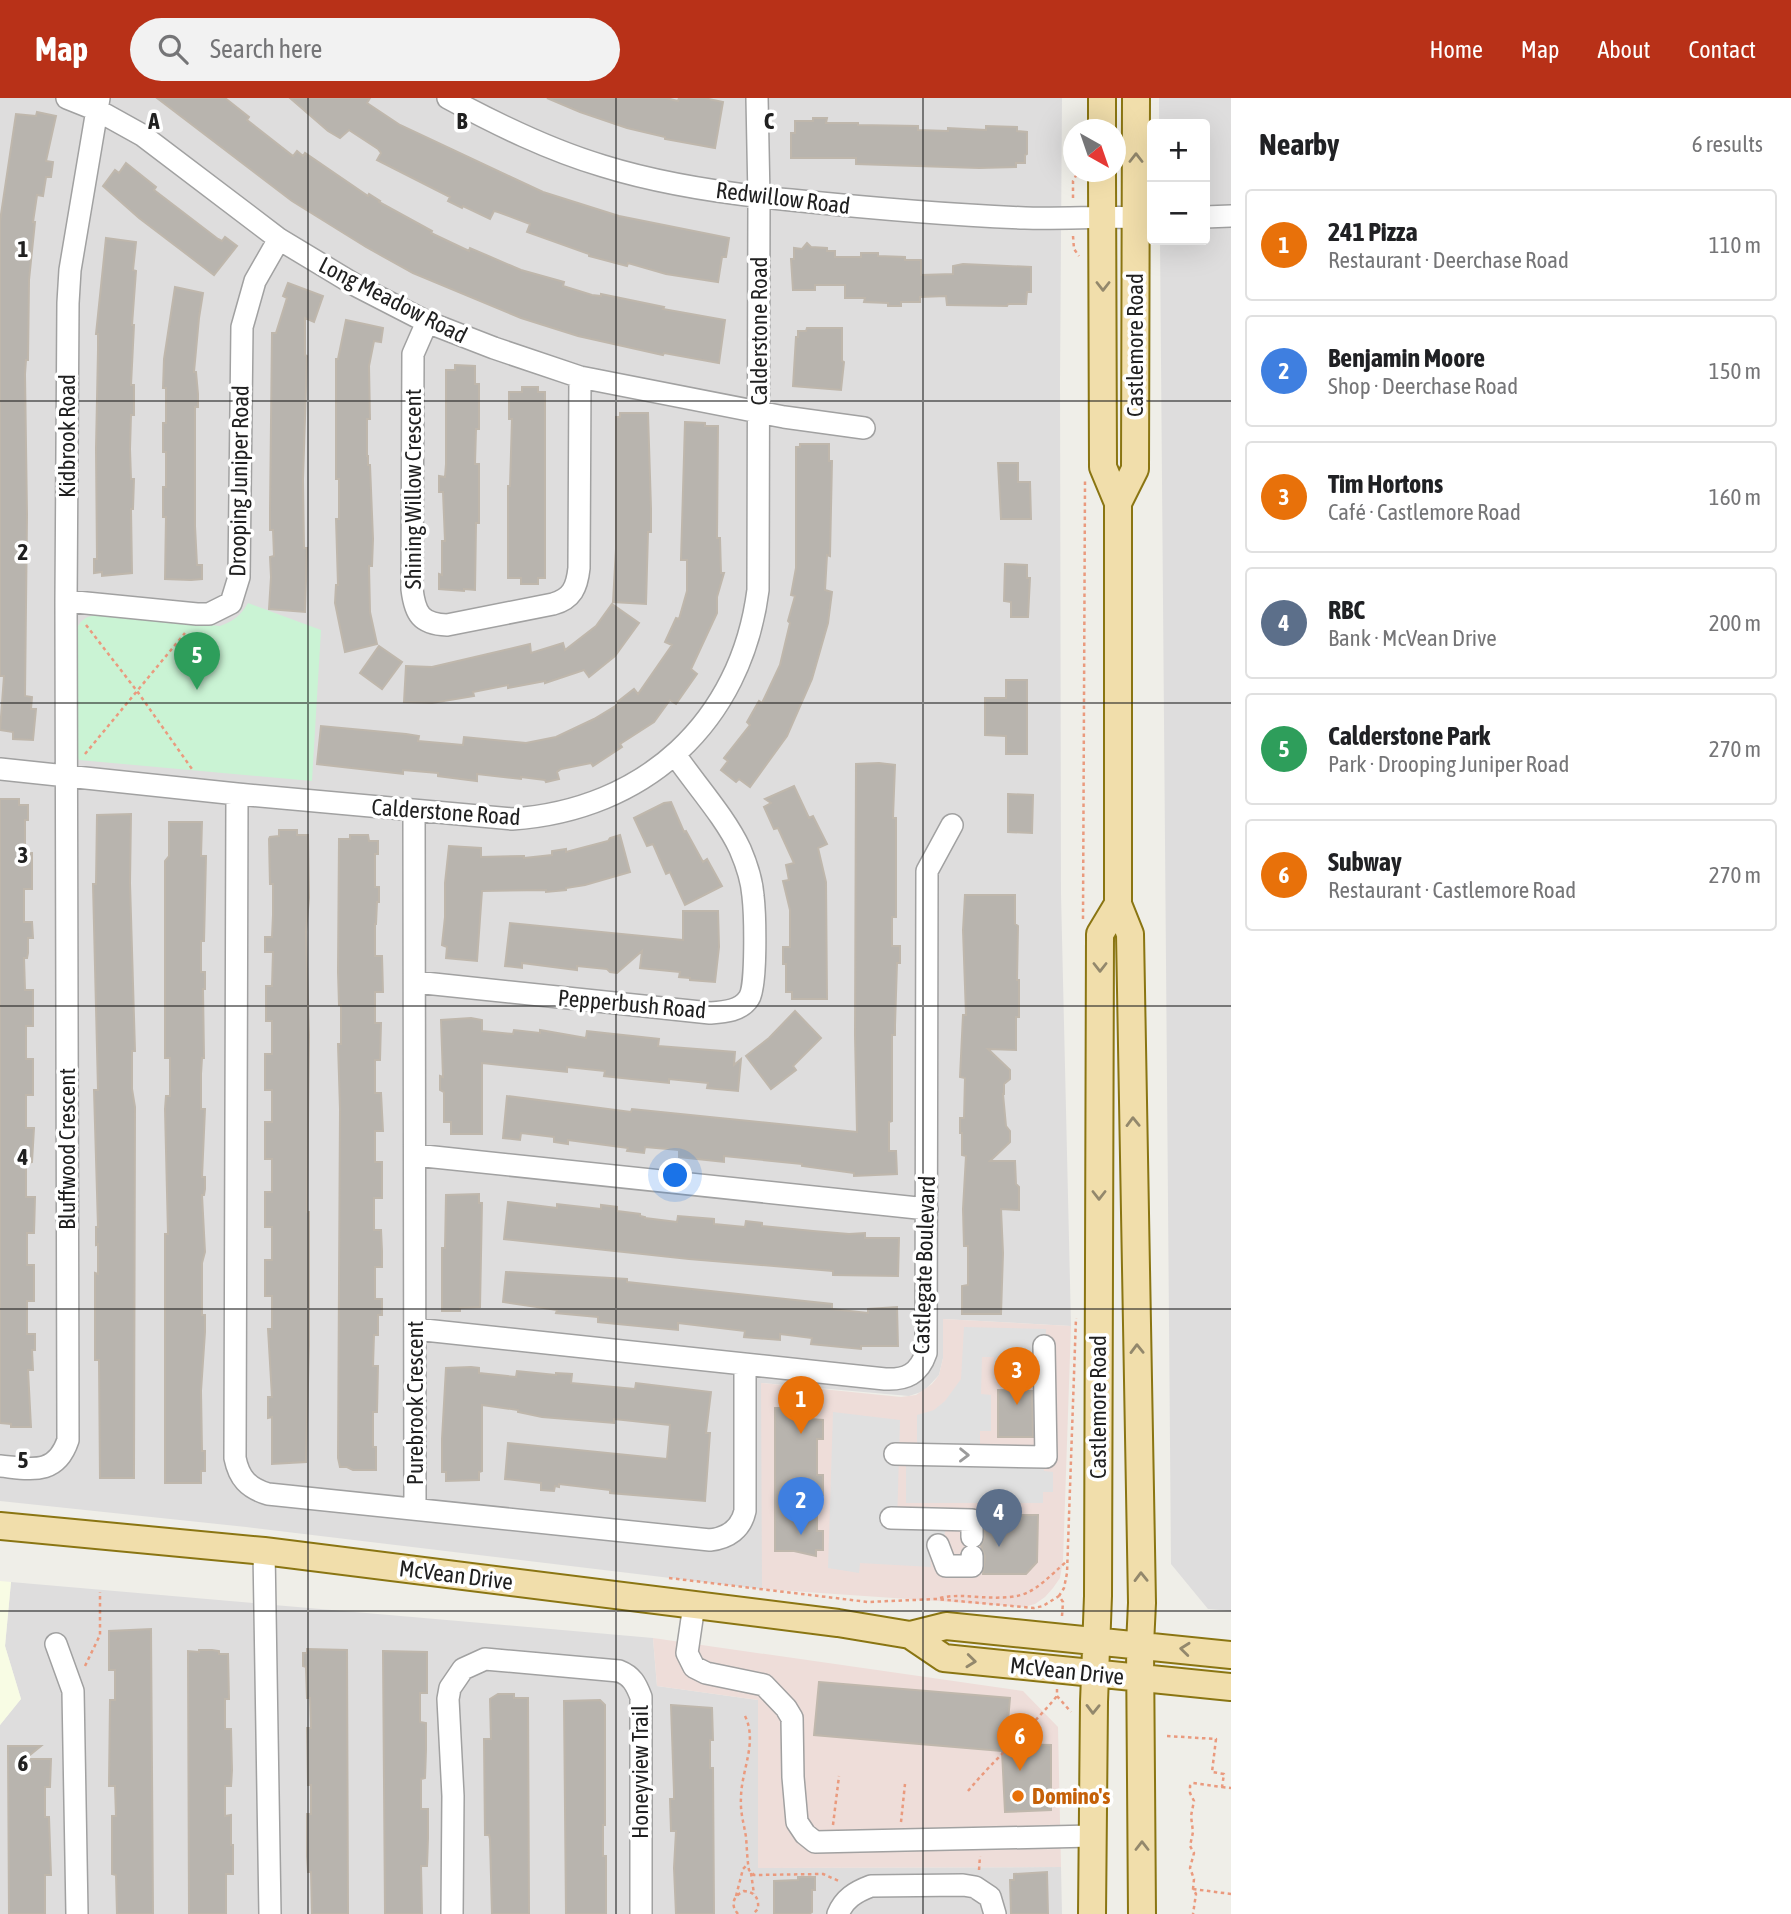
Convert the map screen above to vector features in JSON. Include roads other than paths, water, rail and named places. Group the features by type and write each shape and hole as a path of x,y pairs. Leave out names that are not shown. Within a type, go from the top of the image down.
{"main road":[{"path":"1101,98 1102,119"},
{"name":"Castlemore Road","path":"1118,503 1135,469 1144,218 1136,98"},
{"name":"Castlemore Road","path":"1102,182 1103,467 1118,503 1118,904 1130,934 1142,1589 1139,1645 1142,1914"},
{"name":"Castlemore Road","path":"1092,1914 1101,934 1118,904"},
{"name":"McVean Drive","path":"0,1526 264,1551 838,1623 910,1635 946,1626 1231,1654"},
{"name":"McVean Drive","path":"910,1635 944,1658 1231,1687"}],"street":[{"name":"Long Meadow Road","path":"67,98 98,104 279,239 357,286 427,322 580,377 760,411"},
{"name":"Redwillow Road","path":"447,98 501,126 603,166 647,178 759,198 1026,218 1144,218"},
{"name":"Calderstone Road","path":"0,769 512,819 557,813 613,794 676,756 718,705 737,670 751,630 758,590 760,411 757,98"},
{"name":"Kidbrook Road","path":"66,776 65,601 70,270 98,104"},
{"path":"1210,217 1231,216"},
{"name":"Drooping Juniper Road","path":"65,601 197,614 209,614 231,603 239,577 242,327 255,281 279,239"},
{"name":"Shining Willow Crescent","path":"427,322 413,354 412,589 414,605 420,616 432,624 447,625 553,604 565,601 573,593 579,568 580,377"},
{"path":"760,411 864,428"},
{"name":"Pepperbush Road","path":"415,982 710,1013 726,1012 739,1007 749,998 753,983 753,895 747,869 732,835 676,756"},
{"name":"Bluffwood Crescent","path":"0,1466 30,1469 45,1467 56,1462 64,1453 68,1440 66,776"},
{"name":"Purebrook Crescent","path":"237,794 235,1458 238,1473 255,1490 268,1494 415,1509 414,811"},
{"name":"Castlegate Boulevard","path":"415,1329 892,1379 909,1376 917,1371 926,1353 928,871 952,825"},
{"path":"415,1155 927,1209"},
{"path":"895,1454 1046,1457 1044,1346"},
{"path":"415,1509 710,1539 728,1536 738,1528 745,1511 745,1364"},
{"path":"891,1518 972,1520 972,1566 946,1566 938,1545"},
{"path":"264,1551 270,1914"},
{"path":"694,1605 687,1653 694,1667 706,1673 764,1685 792,1718 796,1822 805,1834 816,1842 1092,1836"},
{"path":"56,1644 73,1691 77,1914"},
{"name":"Honeyview Trail","path":"452,1914 453,1796 448,1699 450,1688 463,1669 473,1662 485,1660 619,1671 629,1675 637,1685 641,1697 641,1914"},
{"path":"838,1914 848,1898 871,1886 963,1885 975,1887 990,1897 995,1914"}],"place":[{"name":"Calderstone Park","path":"197,690"},
{"name":"Tim Hortons","path":"1017,1405"},
{"name":"241 Pizza","path":"801,1434"},
{"name":"Benjamin Moore","path":"801,1535"},
{"name":"RBC","path":"999,1547"},
{"name":"Subway","path":"1020,1771"},
{"name":"Domino's","path":"1018,1796"}]}
